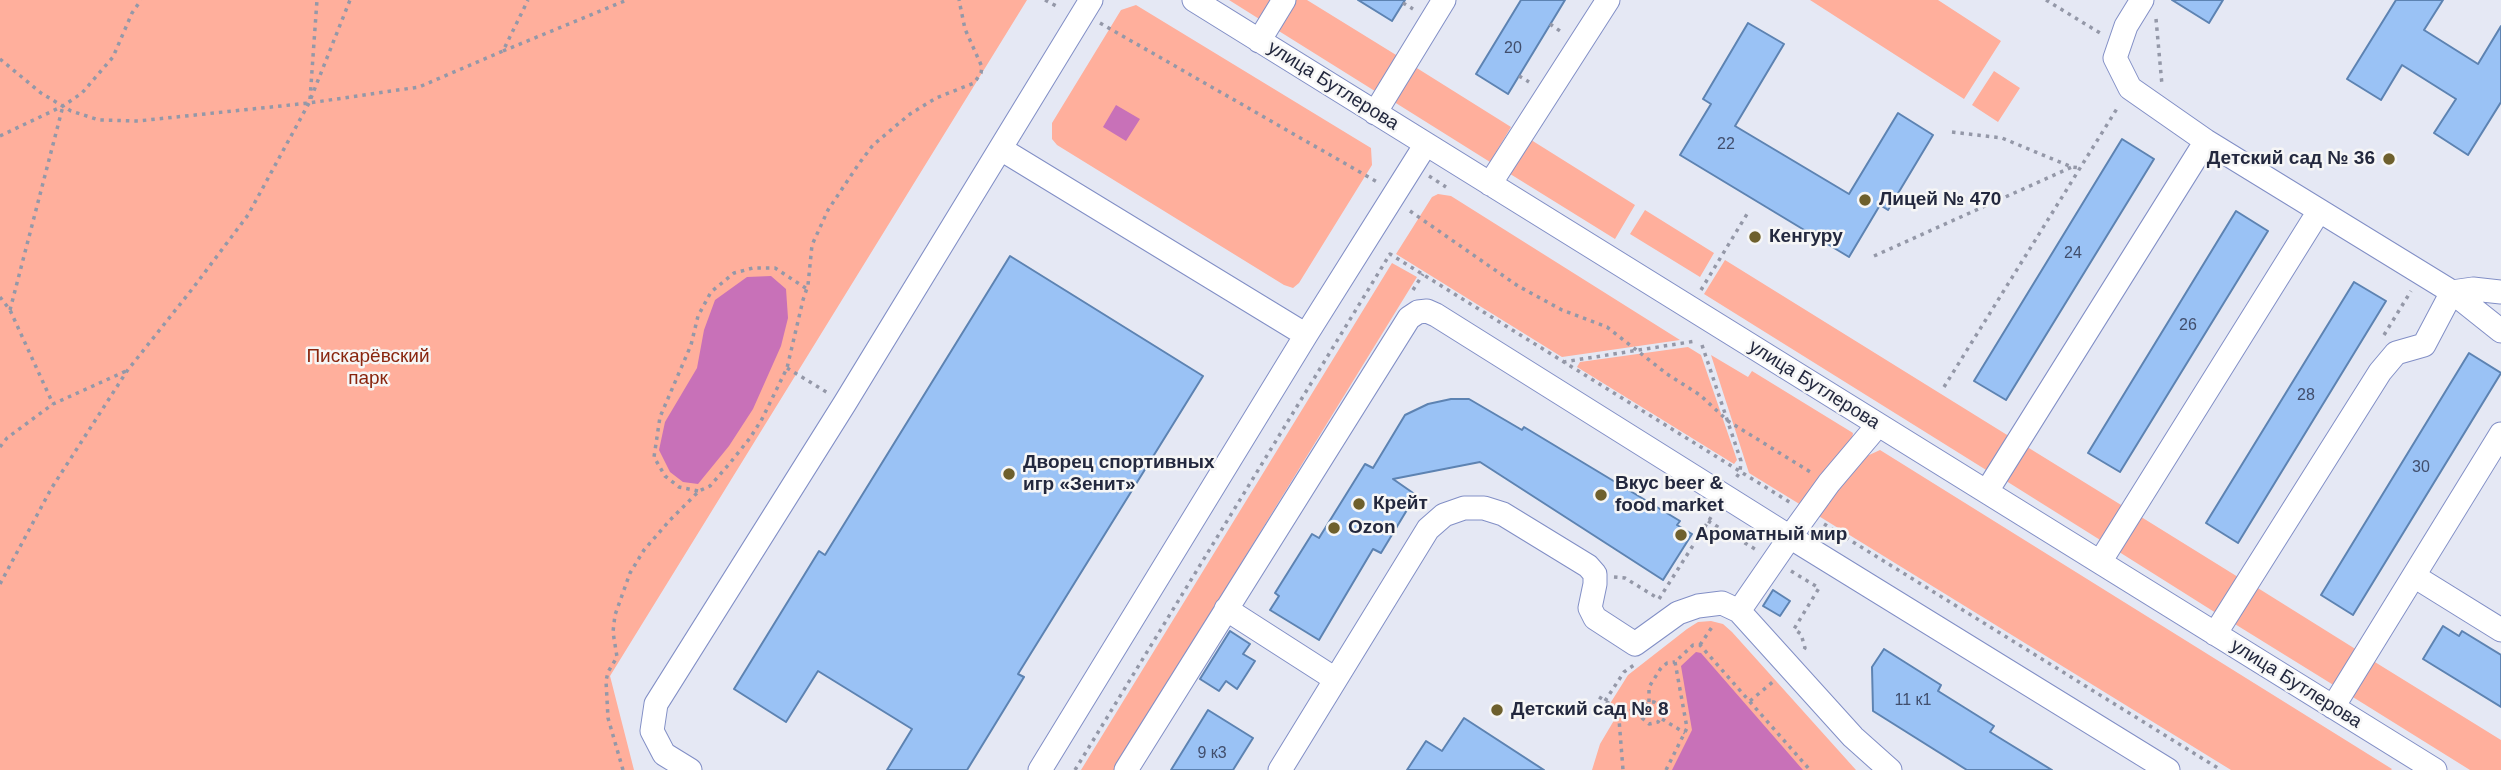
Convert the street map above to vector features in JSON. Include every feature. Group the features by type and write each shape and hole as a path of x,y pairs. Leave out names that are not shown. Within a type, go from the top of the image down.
{"street":[{"path":"690,770 664,754 652,731 656,704 845,403 1091,0"},
{"name":"улица Бутлерова","path":"1194,0 2333,707 2410,763 2435,770"},
{"path":"1259,41 1284,0"},
{"path":"1375,113 1444,0"},
{"path":"1490,184 1608,0"},
{"path":"2148,7 2126,26 2115,58 2130,88 2206,141 2452,292 2501,331"},
{"path":"1987,491 2206,141"},
{"path":"1040,770 1426,144"},
{"path":"1001,149 1306,335"},
{"path":"2100,562 2319,211"},
{"path":"2452,292 2473,289 2501,292"},
{"path":"2215,634 2380,372 2396,353 2424,345 2452,292"},
{"path":"1126,770 1409,318 1418,312 1427,311 2168,770"},
{"path":"1739,611 1829,483 1878,425"},
{"path":"2333,707 2501,434"},
{"path":"1280,770 1428,529 1444,515 1464,508 1484,508 1503,514 1588,566 1595,574 1590,608 1595,618 1635,644 1678,613 1698,606 1722,603 1739,611 1853,737 1890,770"},
{"path":"2414,576 2501,630"},
{"path":"1226,609 1335,678"}],"path":[{"path":"0,136 63,106 82,93 113,57 132,13 141,0"},
{"path":"309,103 317,0"},
{"path":"0,584 51,489 127,371 248,215 309,103 350,0"},
{"path":"503,51 528,0"},
{"path":"0,59 41,93 63,106 99,120 138,121 309,103 419,87 627,0"},
{"path":"623,770 606,703 608,672 617,657 613,632 615,615 630,573 644,551 699,491 710,486 750,438 777,391 787,368 807,289 812,245 820,224 873,145 923,105 974,83 981,73 982,67 965,29 959,0"},
{"path":"1045,0 1056,6"},
{"path":"2046,0 2120,45"},
{"path":"2148,7 2165,113"},
{"path":"1106,25 1395,192 1415,215 1518,286 1562,310 1607,327 1667,374 1700,395 1728,421 1829,483"},
{"path":"1944,387 2130,88"},
{"path":"10,310 63,106"},
{"path":"1952,132 2002,138 2080,168"},
{"path":"1874,256 2072,167"},
{"path":"1700,291 1747,214"},
{"path":"1075,770 1390,254"},
{"path":"699,491 680,488 665,477 654,457 660,417 691,345 698,316 710,292 734,274 754,268 775,268 807,289"},
{"path":"2380,372 2384,332 2422,274"},
{"path":"0,298 10,310 53,404"},
{"path":"1563,362 1696,341"},
{"path":"1653,608 1740,472 1741,461 1702,345"},
{"path":"787,368 845,403"},
{"path":"0,447 7,438 53,404 127,371"},
{"path":"1709,521 1819,588 1794,629 1801,634 1805,648 1790,666 1750,701"},
{"path":"1595,574 1625,578 1659,599"},
{"path":"1605,701 1624,672 1645,656 1635,644"},
{"path":"1649,702 1649,687 1661,668 1667,663 1675,662 1693,645 1700,645 1810,770"},
{"path":"1666,770 1685,733 1687,722 1675,662"},
{"path":"1599,697 1615,707 1626,707 1641,713"},
{"path":"1649,702 1643,707 1642,718 1649,724 1662,719"},
{"path":"1649,702 1659,704 1662,708 1662,719"},
{"path":"1615,707 1619,719 1623,770"},
{"path":"1662,719 1685,733"}],"green space":[{"name":"Пискарёвский парк","path":"0,0 1027,0 610,676 634,770 0,770"},
{"path":"1229,0 1277,0 1264,22"},
{"path":"1291,0 1307,0 1401,58 1378,93 1274,28"},
{"path":"1810,0 1938,0 2001,41 1964,99"},
{"path":"1136,5 1371,148 1372,165 1299,283 1293,288 1057,145 1052,139 1052,123 1121,10"},
{"path":"1412,65 1511,127 1490,162 1391,100"},
{"path":"1994,71 2020,88 1998,122 1972,105"},
{"path":"1528,138 1635,205 1615,239 1507,172"},
{"path":"1438,194 1451,196 1680,340 1562,357 1396,254 1432,197"},
{"path":"1645,210 1714,253 1700,277 1630,234"},
{"path":"1725,260 2012,438 1991,473 1704,294"},
{"path":"1392,263 1417,277 1114,770 1081,770"},
{"path":"1688,347 1701,355 1737,460 1734,464 1577,367 1580,362"},
{"path":"1711,355 1748,377 1752,371 1853,433 1851,445 1810,489 1801,505 1749,473"},
{"path":"2024,445 2126,508 2105,543 2003,479"},
{"path":"1880,450 2392,769 2231,770 1817,515 1826,500 1867,456"},
{"path":"2138,515 2238,577 2216,613 2116,550"},
{"path":"2253,585 2357,650 2335,686 2230,621"},
{"path":"1698,622 1723,624 1732,632 1856,770 1592,770 1600,744 1616,717 1606,710 1628,675 1687,629"},
{"path":"2370,659 2501,740 2501,770 2470,770 2348,694"}],"shaded area":[{"path":"1116,105 1140,119 1126,141 1103,127"},
{"path":"771,276 786,289 788,318 781,346 753,409 729,446 698,484 683,482 670,472 659,450 665,422 697,368 704,330 715,300 747,277"},
{"path":"1696,652 1701,653 1803,770 1672,770 1692,730 1681,666"}],"building":[{"path":"1358,0 1405,0 1392,21"},
{"path":"1521,0 1565,0 1508,94 1476,74"},
{"path":"2172,0 2223,0 2209,23"},
{"path":"2396,0 2443,0 2424,30 2478,64 2501,26 2501,102 2468,155 2434,133 2456,99 2402,65 2381,100 2347,79"},
{"path":"1748,23 1784,44 1735,126 1849,194 1898,113 1933,135 1888,210 1880,205 1849,257 1680,155 1711,104 1703,99"},
{"path":"2122,139 2154,159 2006,400 1974,381"},
{"path":"2236,211 2268,231 2120,472 2088,453"},
{"name":"Дворец спортивных игр «Зенит»","path":"1010,256 1203,376 1018,674 1024,677 967,770 887,770 912,729 818,671 786,722 734,689 819,551 825,555"},
{"path":"2354,282 2386,301 2238,543 2206,523"},
{"path":"2469,353 2501,373 2353,615 2321,595"},
{"path":"1451,399 1469,399 1522,430 1524,427 1680,521 1677,525 1692,534 1663,580 1480,462 1393,479 1416,495 1381,553 1373,549 1319,640 1270,610 1279,596 1275,593 1312,534 1319,538 1365,464 1373,468 1405,415 1428,404"},
{"path":"1773,590 1790,601 1780,616 1763,606"},
{"path":"2443,626 2459,636 2462,631 2501,655 2501,707 2423,659"},
{"path":"1230,631 1250,644 1243,654 1255,661 1237,689 1226,681 1219,691 1200,679"},
{"path":"1884,649 1941,685 1938,691 1994,726 1990,732 2052,770 1967,770 1873,711 1872,667"},
{"path":"1208,710 1253,738 1233,770 1171,770"},
{"path":"1464,718 1544,770 1407,770 1426,741 1442,751"}],"place":[{"name":"Детский сад № 36","path":"2389,159"},
{"name":"Лицей № 470","path":"1865,200"},
{"name":"Кенгуру","path":"1755,237"},
{"name":"Дворец спортивных игр «Зенит»","path":"1009,474"},
{"name":"Вкус beer & food market","path":"1601,495"},
{"name":"Крейт","path":"1359,504"},
{"name":"Ozon","path":"1334,528"},
{"name":"Ароматный мир","path":"1681,535"},
{"name":"Детский сад № 8","path":"1497,710"}]}
